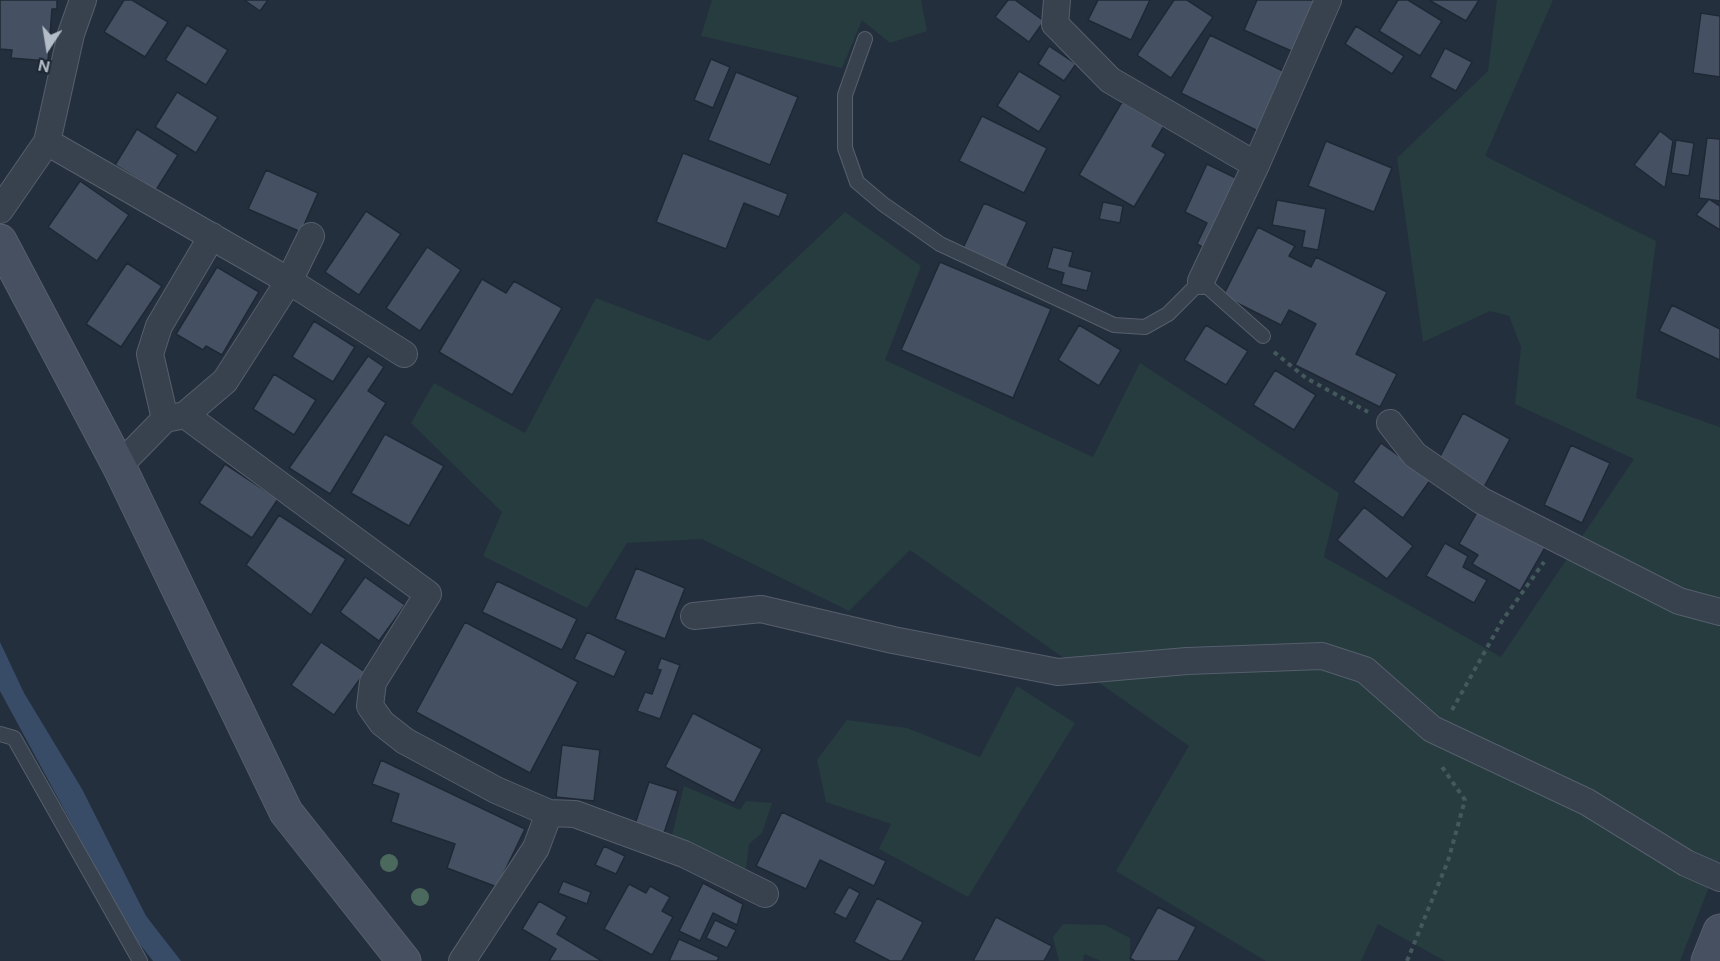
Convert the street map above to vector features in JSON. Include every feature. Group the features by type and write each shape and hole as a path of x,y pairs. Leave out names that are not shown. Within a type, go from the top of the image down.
{"street":[{"path":"0,210 48,142 71,34 83,0"},
{"path":"1057,0 1055,24 1110,80 1257,165"},
{"path":"1201,281 1257,165 1328,0"},
{"path":"48,142 289,281 404,354"},
{"path":"119,466 175,417 225,381 289,281 311,236"},
{"path":"212,237 159,326 150,354 175,417 428,594 373,682 370,706 382,723 415,746 496,790 549,813 575,814 684,854 765,894"},
{"path":"0,241 119,466 286,812 404,961"},
{"path":"1390,423 1414,455 1482,501 1679,601 1720,612"},
{"path":"694,616 761,609 893,640 1058,672 1187,661 1322,656 1365,670 1432,729 1587,802 1686,863 1720,878"},
{"path":"462,961 536,848 549,813"},
{"path":"1708,961 1720,932"}],"lane":[{"path":"865,39 845,95 845,148 857,182 883,204 940,244 1114,326 1145,327 1168,314 1201,281 1263,336"},
{"path":"0,734 14,738 140,961"}],"path":[{"path":"1263,336 1267,346 1306,378 1390,423"}],"green space":[{"path":"712,0 921,0 927,31 890,43 862,20 842,68 701,36"},
{"path":"1497,0 1553,0 1485,156 1656,241 1636,398 1720,427 1720,859 1680,961 1445,961 1378,924 1361,961 1266,961 1116,871 1189,746 910,550 849,611 702,539 627,543 587,608 483,556 502,512 411,423 434,383 525,433 596,298 709,341 845,212 921,266 885,360 1093,457 1140,363 1339,493 1324,557 1501,657 1634,459 1515,404 1521,347 1509,316 1490,311 1423,342 1397,158 1488,71"},
{"path":"1017,686 1075,723 968,897 879,849 891,824 826,802 817,760 847,720 907,728 980,757"},
{"path":"684,786 740,810 746,801 772,803 762,833 749,844 746,868 733,868 671,839"},
{"path":"1063,924 1105,925 1130,938 1130,961 1101,961 1084,954 1083,961 1059,961 1053,937"}],"water":[{"path":"0,642 24,693 82,789 146,916 181,961 153,961 131,933 0,691"}],"building":[{"path":"0,0 57,0 57,9 52,9 48,61 11,58 12,50 0,49"},
{"path":"124,0 132,0 168,22 145,57 104,32"},
{"path":"244,0 268,0 260,11"},
{"path":"1008,0 1015,0 1044,21 1029,42 995,17"},
{"path":"1098,0 1150,0 1131,40 1088,20"},
{"path":"1174,0 1187,0 1213,17 1171,78 1137,55"},
{"path":"1257,0 1320,0 1296,53 1244,30"},
{"path":"1398,0 1408,0 1442,21 1420,56 1379,31"},
{"path":"1429,0 1479,0 1466,21"},
{"path":"1701,13 1720,16 1720,77 1693,73"},
{"path":"187,25 228,50 206,85 165,60"},
{"path":"1356,26 1404,56 1392,74 1345,44"},
{"path":"1210,35 1289,74 1260,132 1181,93"},
{"path":"1049,46 1076,64 1064,81 1038,64"},
{"path":"1445,48 1472,62 1456,91 1430,77"},
{"path":"711,59 730,67 713,108 694,100"},
{"path":"1019,71 1061,96 1039,132 997,106"},
{"path":"736,72 798,97 770,165 708,140"},
{"path":"177,92 218,117 196,153 155,127"},
{"path":"1122,102 1164,126 1152,146 1166,154 1134,207 1079,175"},
{"path":"982,116 1047,148 1024,193 959,161"},
{"path":"137,129 178,155 156,190 115,165"},
{"path":"1660,131 1673,141 1665,188 1634,165"},
{"path":"1707,138 1720,139 1720,201 1699,198"},
{"path":"1676,140 1694,143 1689,176 1671,173"},
{"path":"1326,141 1392,168 1374,212 1308,186"},
{"path":"683,153 788,194 779,217 744,203 726,249 656,222"},
{"path":"1207,164 1244,182 1210,251 1197,244 1207,223 1185,212"},
{"path":"266,170 318,193 301,232 248,209"},
{"path":"80,181 129,215 97,261 48,227"},
{"path":"1709,199 1720,206 1720,230 1696,215"},
{"path":"1277,200 1326,209 1318,250 1302,247 1305,231 1272,225"},
{"path":"1103,202 1123,206 1120,223 1099,219"},
{"path":"984,203 1027,222 1006,268 963,248"},
{"path":"366,211 401,234 359,295 325,272"},
{"path":"1258,227 1295,246 1289,256 1311,267 1316,257 1387,292 1356,354 1397,374 1380,407 1295,365 1316,324 1289,310 1281,325 1223,296"},
{"path":"427,247 461,270 420,331 386,308"},
{"path":"1053,247 1073,252 1069,266 1092,272 1087,291 1061,284 1064,273 1047,268"},
{"path":"940,262 1051,309 1013,398 901,350"},
{"path":"127,263 162,286 121,347 86,324"},
{"path":"217,267 259,292 222,355 206,346 203,350 176,334"},
{"path":"482,279 506,293 514,281 562,308 512,395 439,352"},
{"path":"1672,305 1720,329 1720,360 1659,331"},
{"path":"314,321 355,347 333,382 292,357"},
{"path":"1079,325 1121,350 1099,386 1058,360"},
{"path":"1206,325 1248,351 1226,385 1184,360"},
{"path":"368,356 384,367 368,391 386,403 330,494 289,468"},
{"path":"1275,370 1316,395 1294,430 1253,405"},
{"path":"274,374 316,400 294,435 253,409"},
{"path":"1463,413 1510,439 1483,489 1436,464"},
{"path":"385,434 444,466 409,526 351,493"},
{"path":"1381,443 1431,479 1403,518 1353,482"},
{"path":"1571,445 1610,463 1582,523 1544,505"},
{"path":"225,464 278,499 252,538 199,503"},
{"path":"1364,507 1413,546 1387,579 1337,540"},
{"path":"1480,507 1547,544 1520,591 1472,564 1478,555 1459,544"},
{"path":"279,515 346,559 311,615 246,565"},
{"path":"1445,543 1468,556 1463,567 1487,580 1474,603 1426,576"},
{"path":"636,568 685,588 665,639 615,619"},
{"path":"365,577 405,605 379,641 340,612"},
{"path":"497,581 577,619 562,650 482,612"},
{"path":"465,622 578,682 530,773 416,712"},
{"path":"587,632 626,651 614,677 574,659"},
{"path":"321,642 365,672 334,715 291,685"},
{"path":"661,658 680,665 660,719 637,711 645,692 652,694 661,670 657,669"},
{"path":"693,713 762,749 734,803 665,767"},
{"path":"562,745 600,750 594,801 556,797"},
{"path":"381,760 525,829 497,887 447,868 455,844 391,822 399,794 372,784"},
{"path":"649,782 678,791 664,833 635,824"},
{"path":"782,812 886,861 874,886 820,860 806,889 756,866"},
{"path":"604,846 625,856 616,874 595,865"},
{"path":"563,881 591,892 587,904 558,893"},
{"path":"703,883 743,904 737,925 713,913 700,941 679,931"},
{"path":"629,884 646,893 650,886 670,897 662,911 673,917 652,955 604,929"},
{"path":"849,887 860,893 846,919 834,913"},
{"path":"877,898 923,922 902,961 890,961 854,942"},
{"path":"539,901 567,917 557,934 602,961 549,961 556,949 522,929"},
{"path":"1158,907 1196,927 1178,961 1135,961 1130,958"},
{"path":"996,917 1052,946 1044,961 973,961"},
{"path":"715,920 736,930 727,948 706,938"},
{"path":"679,939 719,957 717,961 669,961"}]}
